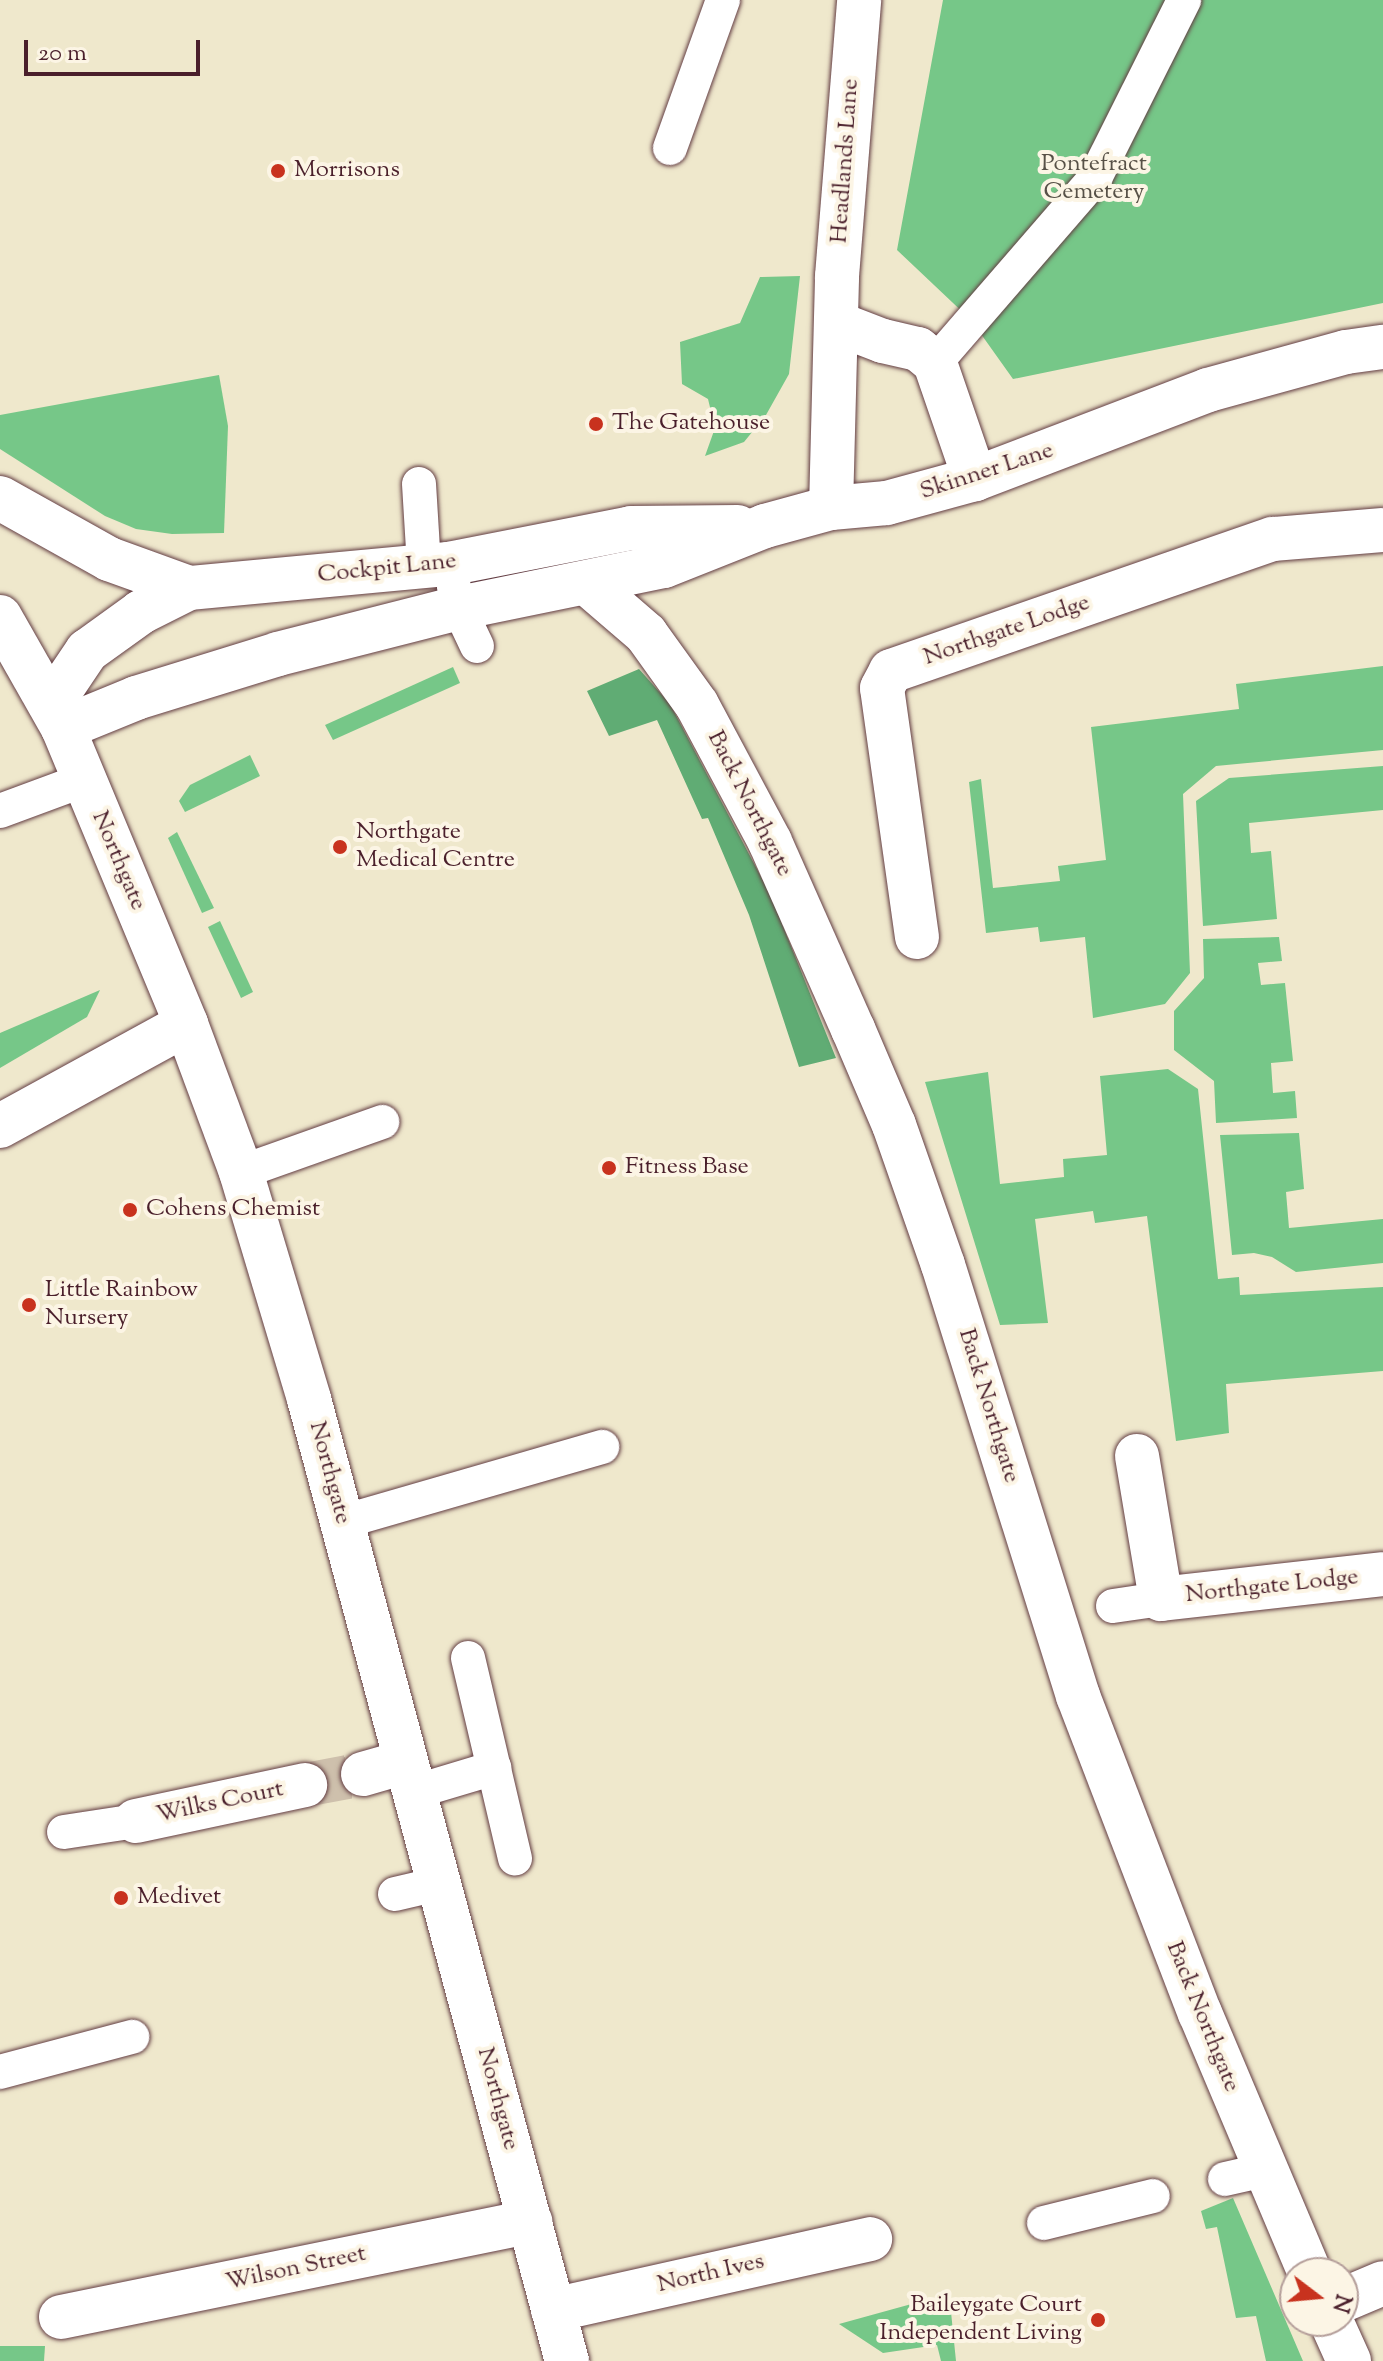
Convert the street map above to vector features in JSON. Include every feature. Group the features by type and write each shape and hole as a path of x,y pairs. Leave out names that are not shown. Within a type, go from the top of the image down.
{"street":[{"name":"Headlands Lane","path":"831,508 836,323 859,0"},
{"path":"836,323 883,341 918,349 935,363 975,479"},
{"name":"Skinner Lane","path":"587,583 664,566 765,526 831,508 887,503 975,479 1208,390 1346,352 1383,347"},
{"path":"0,498 109,559 189,588"},
{"name":"Cockpit Lane","path":"57,716 87,651 141,612 189,588 436,565 631,528 765,526"},
{"name":"Northgate Lodge","path":"917,937 882,688 891,671 1273,539 1383,530"},
{"name":"Cockpit Lane","path":"57,716 136,698 278,654 468,627 587,583"},
{"name":"Back Northgate","path":"587,583 646,634 697,705 791,885 894,1125 971,1350 1078,1696 1188,1985 1245,2175 1299,2257"},
{"name":"Northgate","path":"3,627 57,716 186,1024 241,1172 342,1522 567,2361"},
{"path":"0,1126 186,1024"},
{"name":"Northgate Lodge","path":"1137,1456 1161,1599 1383,1574"},
{"path":"363,1774 409,1777"},
{"name":"Wilks Court","path":"136,1821 305,1785"},
{"name":"Wilson Street","path":"61,2317 530,2222"},
{"name":"North Ives","path":"553,2310 870,2239"},
{"path":"1359,2293 1383,2283"},
{"path":"1338,2337 1349,2361"}],"lane":[{"path":"670,148 723,0"},
{"path":"935,363 1095,178 1184,0"},
{"path":"419,484 436,565 468,627"},
{"path":"0,811 84,780"},
{"path":"241,1172 382,1122"},
{"path":"342,1522 602,1447"},
{"name":"Northgate Lodge","path":"1113,1606 1161,1599"},
{"path":"468,1658 515,1859"},
{"path":"409,1777 494,1768"},
{"path":"64,1832 136,1821"},
{"path":"395,1894 438,1884"},
{"path":"0,2072 132,2037"},
{"path":"1044,2223 1153,2196"}],"green space":[{"name":"Pontefract Cemetery","path":"943,0 1383,0 1383,303 1013,379 971,320 897,250"},
{"path":"800,276 789,374 766,415 744,442 705,456 715,428 708,399 682,384 680,342 740,323 760,277"},
{"path":"219,375 228,426 224,533 172,534 136,529 105,516 0,449 0,415"},
{"path":"1383,666 1383,750 1216,766 1183,794 1190,973 1165,1004 1093,1018 1085,937 1040,942 1038,927 986,933 969,782 981,779 993,888 1060,881 1058,866 1106,860 1091,727 1239,709 1236,684"},
{"path":"453,667 460,683 333,740 325,725"},
{"path":"639,669 670,704 770,894 836,1058 799,1067 749,915 708,818 702,819 657,720 609,736 587,691"},
{"path":"250,755 260,776 185,812 179,801 190,785"},
{"path":"1383,766 1383,810 1249,823 1251,853 1271,851 1277,919 1203,926 1196,801 1229,778"},
{"path":"177,832 214,908 202,913 168,838"},
{"path":"220,921 253,992 241,998 208,927"},
{"path":"1279,937 1282,961 1258,963 1261,985 1285,983 1293,1061 1271,1063 1273,1093 1295,1091 1297,1118 1216,1123 1214,1081 1174,1050 1174,1011 1204,978 1203,939"},
{"path":"100,990 87,1017 0,1068 0,1033"},
{"path":"1168,1069 1198,1089 1218,1279 1239,1277 1240,1295 1383,1287 1383,1371 1226,1384 1229,1433 1176,1441 1147,1216 1095,1223 1093,1211 1035,1219 1048,1323 1000,1325 925,1082 988,1072 1000,1184 1064,1177 1063,1159 1107,1155 1100,1076"},
{"path":"1299,1133 1304,1189 1286,1192 1289,1228 1383,1219 1383,1263 1296,1272 1272,1257 1254,1253 1232,1255 1220,1135"},
{"path":"1233,2198 1279,2305 1279,2337 1293,2337 1303,2361 1266,2361 1256,2316 1236,2318 1217,2227 1206,2229 1201,2211"},
{"path":"926,2300 951,2312 956,2361 941,2361 937,2345 883,2353 839,2324"},
{"path":"0,2346 45,2346 44,2361 0,2361"}],"tunnel":[{"path":"305,1785 363,1774"}],"place":[{"name":"Morrisons","path":"278,171"},
{"name":"The Gatehouse","path":"596,424"},
{"name":"Northgate Medical Centre","path":"340,847"},
{"name":"Fitness Base","path":"609,1168"},
{"name":"Cohens Chemist","path":"130,1210"},
{"name":"Little Rainbow Nursery","path":"29,1305"},
{"name":"Medivet","path":"121,1898"},
{"name":"Baileygate Court Independent Living","path":"1098,2320"}]}
